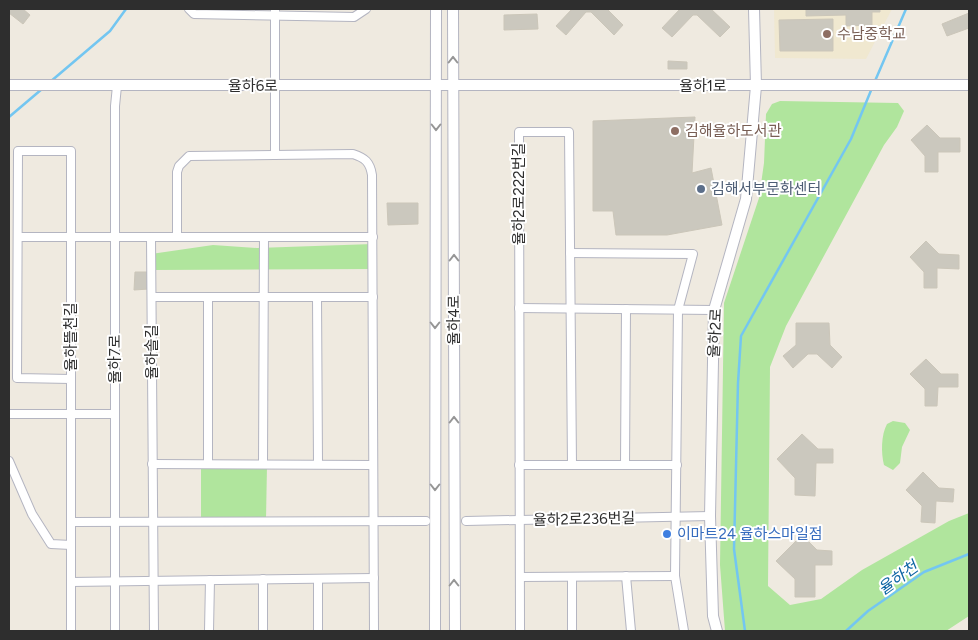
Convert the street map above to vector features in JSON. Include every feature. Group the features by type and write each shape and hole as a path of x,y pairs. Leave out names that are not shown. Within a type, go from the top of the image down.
{"street":[{"path":"189,9 194,14 275,12 354,17 366,9"},
{"name":"율하4로","path":"435,631 436,9"},
{"name":"율하4로","path":"453,9 454,631"},
{"name":"율하2로","path":"717,631 713,616 710,516 714,310 746,199 756,86 754,9"},
{"path":"275,12 275,155"},
{"name":"율하1로","path":"436,86 969,85"},
{"name":"율하6로","path":"9,86 436,86"},
{"name":"율하7로","path":"114,631 115,106 117,86"},
{"name":"율하2로222번길","path":"519,520 519,132 569,132 572,465"},
{"name":"율하뜰천길","path":"18,151 71,151 71,237 71,379 17,378 18,151"},
{"path":"177,237 177,172 183,161 189,156 353,154 365,159 369,163 372,175 373,237 374,631"},
{"path":"18,237 373,237"},
{"name":"율하솔길","path":"151,237 154,631"},
{"path":"263,464 264,237"},
{"path":"570,254 693,254 678,310 675,576 684,631"},
{"path":"152,297 373,297"},
{"path":"208,297 208,464"},
{"path":"318,297 318,464"},
{"path":"519,308 714,310"},
{"path":"625,465 626,309"},
{"path":"71,379 71,631"},
{"path":"9,414 114,414"},
{"path":"9,461 32,514 51,544 71,546"},
{"path":"152,464 373,464"},
{"path":"519,465 677,465"},
{"name":"율하2로236번길","path":"520,631 519,520 710,516"},
{"path":"466,521 519,520"},
{"path":"71,522 426,521"},
{"path":"626,576 630,631"},
{"path":"520,577 675,576"},
{"path":"572,577 572,631"},
{"path":"71,582 374,578"},
{"path":"263,579 263,631"},
{"path":"318,579 318,631"},
{"path":"210,580 210,631"}],"shaded area":[{"name":"수남중학교","path":"774,9 892,9 866,59 775,58"}],"green space":[{"path":"780,101 898,103 904,111 897,127 884,145 786,326 770,367 768,586 790,605 821,599 862,570 949,521 969,513 969,616 946,631 725,631 720,565 724,303 759,198 764,163 766,114 772,104"},
{"path":"373,244 373,269 151,270 151,254 213,245 257,248"},
{"path":"893,421 905,423 910,430 902,447 900,463 893,470 884,465 882,450 885,428 887,424"},
{"path":"201,465 267,466 266,520 201,520"}],"building":[{"path":"9,9 23,9 30,15 23,24 9,13"},
{"path":"572,9 607,9 623,25 614,35 591,12 586,12 566,35 556,26"},
{"path":"680,9 711,9 730,27 720,37 697,15 693,15 672,37 662,28"},
{"path":"806,9 880,9 880,12 872,12 872,25 846,26 846,15 806,16"},
{"path":"969,13 969,28 947,36 942,24"},
{"path":"537,14 538,29 504,30 504,15"},
{"path":"833,19 833,51 780,51 779,20"},
{"path":"668,61 687,62 687,69 668,69"},
{"path":"695,117 692,173 711,168 722,225 667,235 616,235 613,211 593,211 593,121"},
{"path":"927,125 940,138 960,138 960,152 938,152 938,172 925,172 925,156 911,140"},
{"path":"387,203 418,203 418,224 388,225"},
{"path":"926,241 939,254 959,255 959,269 937,268 937,288 924,288 924,272 910,257"},
{"path":"135,272 149,272 149,289 134,290"},
{"path":"796,323 829,323 830,345 842,357 832,368 817,354 808,354 793,368 783,356 796,345"},
{"path":"926,359 941,374 958,374 958,387 938,387 937,406 925,406 925,389 910,374"},
{"path":"802,434 818,449 833,449 833,463 816,463 815,496 795,495 795,478 777,459"},
{"path":"923,472 939,488 954,489 953,502 936,501 935,523 921,522 922,506 906,490"},
{"path":"802,535 817,550 832,551 832,565 815,565 815,597 795,597 795,579 776,561"}],"waterway":[{"path":"50,82 110,31 126,9"},
{"path":"875,81 906,9"},
{"path":"745,631 734,549 741,336 851,139 872,88"},
{"path":"9,117 42,89"},
{"name":"율하천","path":"846,631 868,611 924,572 969,554"}],"place":[{"name":"수남중학교","path":"827,34"},
{"name":"김해율하도서관","path":"675,131"},
{"name":"김해서부문화센터","path":"701,189"},
{"name":"이마트24 율하스마일점","path":"667,534"}]}
